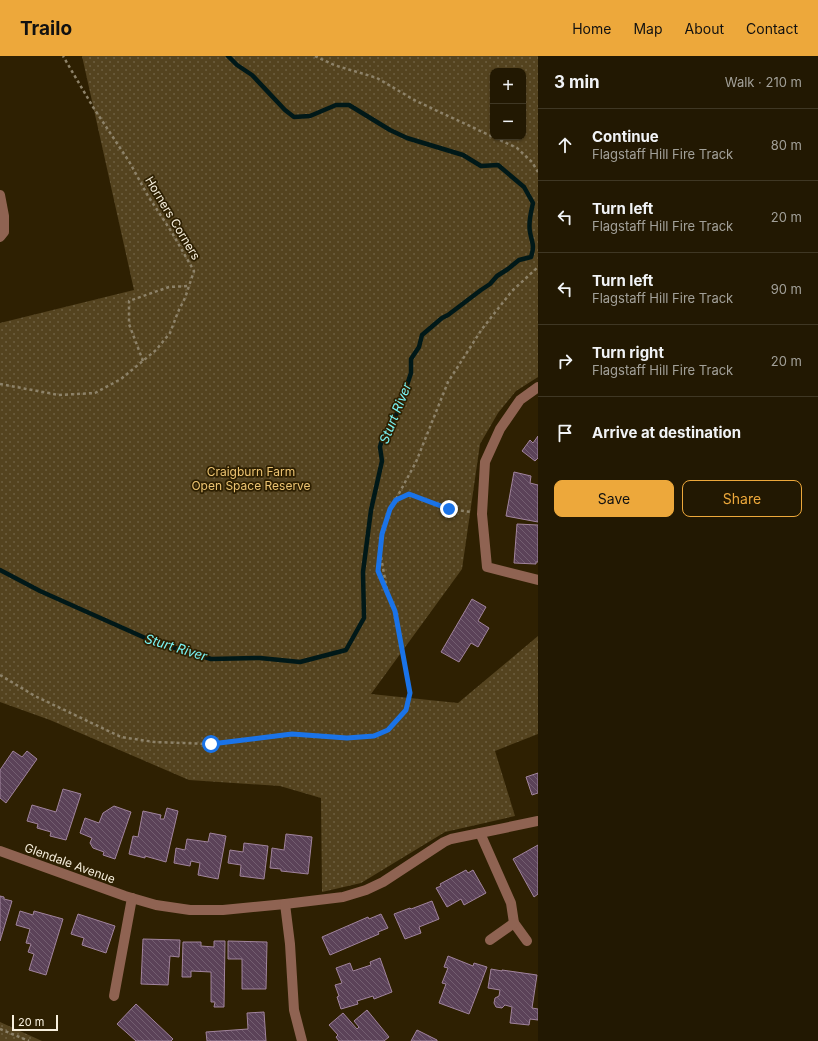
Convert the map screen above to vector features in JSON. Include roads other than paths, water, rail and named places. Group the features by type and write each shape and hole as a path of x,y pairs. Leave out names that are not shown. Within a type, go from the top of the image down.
{"street":[{"path":"0,195 4,216 4,232 0,237"},
{"path":"538,388 520,400 500,429 485,462 482,514 487,567 538,580"},
{"name":"Glendale Avenue","path":"0,851 132,898 156,905 190,910 224,910 343,897 366,890 383,882 444,842 451,839 538,821"},
{"path":"480,833 511,903 514,923 527,941"},
{"path":"114,996 132,898"},
{"path":"285,904 290,944 294,1010 302,1041"},
{"path":"490,940 514,923"}],"waterway":[{"name":"Sturt River","path":"0,570 40,591 152,641 211,659 260,658 300,662 346,650 364,618 363,572 371,510 382,461 380,447 382,439 395,418 411,373 411,359 419,347 422,335 442,318 490,284 497,276 519,260 531,257 533,247 529,225 533,203 524,187 498,165 481,166 463,155 407,138 390,130 349,105 336,105 310,116 294,117 285,110 252,75 237,65 228,56"}],"park label":[{"name":"Craigburn Farm Open Space Reserve","path":"251,478"}]}
